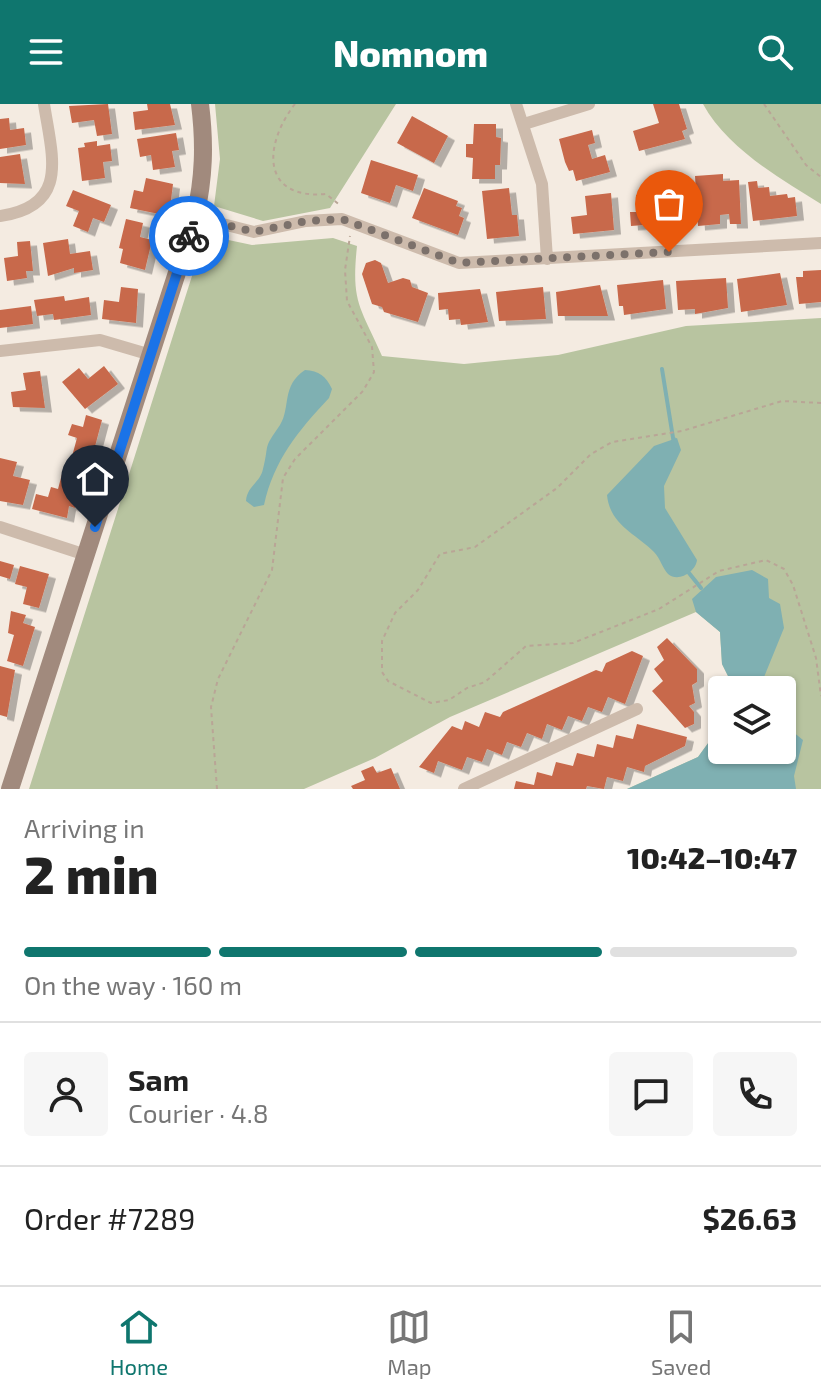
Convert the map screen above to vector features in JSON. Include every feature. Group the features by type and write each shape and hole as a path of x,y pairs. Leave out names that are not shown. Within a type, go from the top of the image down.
{"street":[{"path":"0,216 27,210 38,204 49,189 53,167 44,104"},
{"path":"10,789 195,217 204,180 205,139 200,104"},
{"path":"516,104 542,184 547,259"},
{"path":"524,124 589,104"},
{"path":"195,217 254,232 323,218 352,221 459,263 821,243"},
{"path":"0,351 100,340 151,355"},
{"path":"0,527 86,555"},
{"path":"464,789 637,709"}],"path":[{"path":"217,789 211,707 218,679 277,555 278,497 283,478 295,459 363,391 374,372 372,347 347,301 345,270 352,221 340,204 326,194 306,196 290,192 278,180 272,167 274,152 295,104"},
{"path":"764,104 806,165 821,177"},
{"path":"821,403 782,401 763,405 728,420 668,434 612,442 591,454 557,488 475,547 440,554 418,590 387,626 382,641 382,672 388,681 431,703 449,700 497,674 514,654 526,646 573,643 640,618 719,571 754,562 776,562 793,585 816,658 821,696"}],"green space":[{"path":"215,104 396,104 330,208 263,221 214,206 220,159"},
{"path":"703,104 821,104 821,204 740,148 713,120"},
{"path":"205,235 252,245 333,238 357,246 356,293 382,356 464,364 558,355 686,326 821,318 821,789 627,789 698,757 708,743 708,764 796,764 796,676 728,676 722,664 720,632 696,612 450,717 375,758 304,789 29,789"}],"water":[{"path":"305,370 322,375 332,389 329,398 307,422 281,460 264,505 254,507 246,501 247,496 261,474 267,446 283,418 289,390 297,376"},
{"path":"677,438 681,450 664,486 665,508 697,560 690,572 677,577 668,574 654,552 618,521 607,495 654,446"},
{"path":"752,570 768,579 769,598 780,604 784,628 764,676 728,676 722,664 720,632 696,612 692,599 716,577"},
{"path":"796,734 803,740 794,776 796,789 627,789 698,757 708,743 708,764 796,764"}],"building":[{"path":"108,104 112,134 97,136 94,120 72,123 69,106"},
{"path":"147,104 170,104 175,125 135,130 133,112 148,110"},
{"path":"653,104 679,104 687,129 682,131 685,139 639,151 633,131 659,123"},
{"path":"412,116 448,136 434,163 397,143"},
{"path":"9,118 10,130 24,128 26,145 0,149 0,119"},
{"path":"474,124 496,124 496,137 501,138 500,165 495,165 495,179 472,179 473,158 466,157 466,144 473,144"},
{"path":"592,130 595,143 588,145 592,159 605,155 610,172 576,181 573,170 569,171 565,162 559,139"},
{"path":"176,133 179,150 172,151 175,167 153,170 151,155 140,157 137,139"},
{"path":"97,141 97,146 110,144 112,161 103,162 105,178 82,181 78,148 85,147 84,143"},
{"path":"20,154 25,184 0,183 0,157"},
{"path":"371,160 418,175 413,191 396,185 390,203 361,193"},
{"path":"723,174 723,181 739,180 741,224 730,224 729,214 720,215 720,224 698,226 695,176"},
{"path":"146,178 173,184 169,216 130,208 134,190 143,192"},
{"path":"757,181 758,188 769,187 770,196 787,194 788,198 795,197 797,216 753,221 748,182"},
{"path":"424,188 458,201 456,206 462,208 459,216 464,218 458,235 412,218"},
{"path":"509,188 512,215 517,215 519,236 487,239 482,191"},
{"path":"73,190 111,205 104,222 93,218 88,232 73,226 79,211 66,206"},
{"path":"663,192 664,199 680,198 682,222 631,226 630,212 638,212 636,195"},
{"path":"611,193 614,230 573,234 571,217 587,215 585,196"},
{"path":"126,219 143,223 140,237 152,240 145,270 120,263 123,249 119,248"},
{"path":"68,239 70,254 90,251 93,270 74,273 74,268 48,276 43,243"},
{"path":"30,241 33,271 26,271 27,278 7,281 4,258 18,256 17,242"},
{"path":"375,260 381,263 388,283 403,278 410,280 412,287 428,293 418,322 384,312 382,307 372,304 362,274 366,263"},
{"path":"821,270 821,302 799,304 796,277 803,277 803,271"},
{"path":"780,273 787,305 741,312 737,279"},
{"path":"726,278 728,308 695,314 695,309 678,310 676,281"},
{"path":"663,280 666,309 624,315 623,306 619,306 617,285"},
{"path":"600,285 608,316 558,316 556,292"},
{"path":"121,287 138,289 136,323 102,319 104,300 119,302"},
{"path":"543,287 546,319 499,321 496,292"},
{"path":"480,289 488,322 461,325 460,319 449,320 448,309 439,310 438,293"},
{"path":"64,296 65,301 89,297 91,315 54,320 53,314 37,316 34,300"},
{"path":"31,306 33,324 0,328 0,310"},
{"path":"104,366 118,384 85,409 62,382 79,368 88,379"},
{"path":"40,371 45,408 13,407 11,392 26,390 23,373"},
{"path":"86,415 102,420 93,454 86,452 83,463 71,460 77,438 68,435 72,424 83,427"},
{"path":"0,458 17,462 13,476 30,480 23,505 0,501"},
{"path":"62,474 80,478 75,508 69,506 67,518 32,509 36,494 48,497 51,487 58,489"},
{"path":"0,561 14,565 10,579 0,576"},
{"path":"20,566 49,574 39,608 23,604 27,587 15,584"},
{"path":"11,611 26,615 23,623 35,627 23,666 7,661 14,635 8,633"},
{"path":"667,638 697,669 697,682 692,685 695,703 689,706 694,712 694,724 685,728 652,691 663,681 654,669 664,660 657,647"},
{"path":"632,651 643,656 625,704 608,697 602,712 588,707 582,721 568,716 562,730 547,724 542,739 527,733 521,747 507,742 502,755 487,749 482,762 467,757 462,770 438,761 434,773 419,767 452,726 462,730 465,721 479,727 485,712 500,717 503,712 596,670 602,672 606,663"},
{"path":"0,666 15,670 7,717 0,715"},
{"path":"637,724 687,737 685,746 645,766 644,772 627,767 623,781 607,777 604,789 587,786 586,789 514,789 516,781 534,785 537,772 552,776 556,762 573,766 577,753 594,757 597,744 613,748 616,735 633,739"},
{"path":"373,766 377,773 391,768 400,789 353,789 351,786 365,780 361,771"}],"waterway":[{"path":"662,369 674,444 674,439"},
{"path":"689,573 701,588"}],"way so far":[{"path":"189,236 195,217 254,232 323,218 360,223 459,263 486,264 669,252"}],"route":[{"path":"95,527 189,236"}]}
